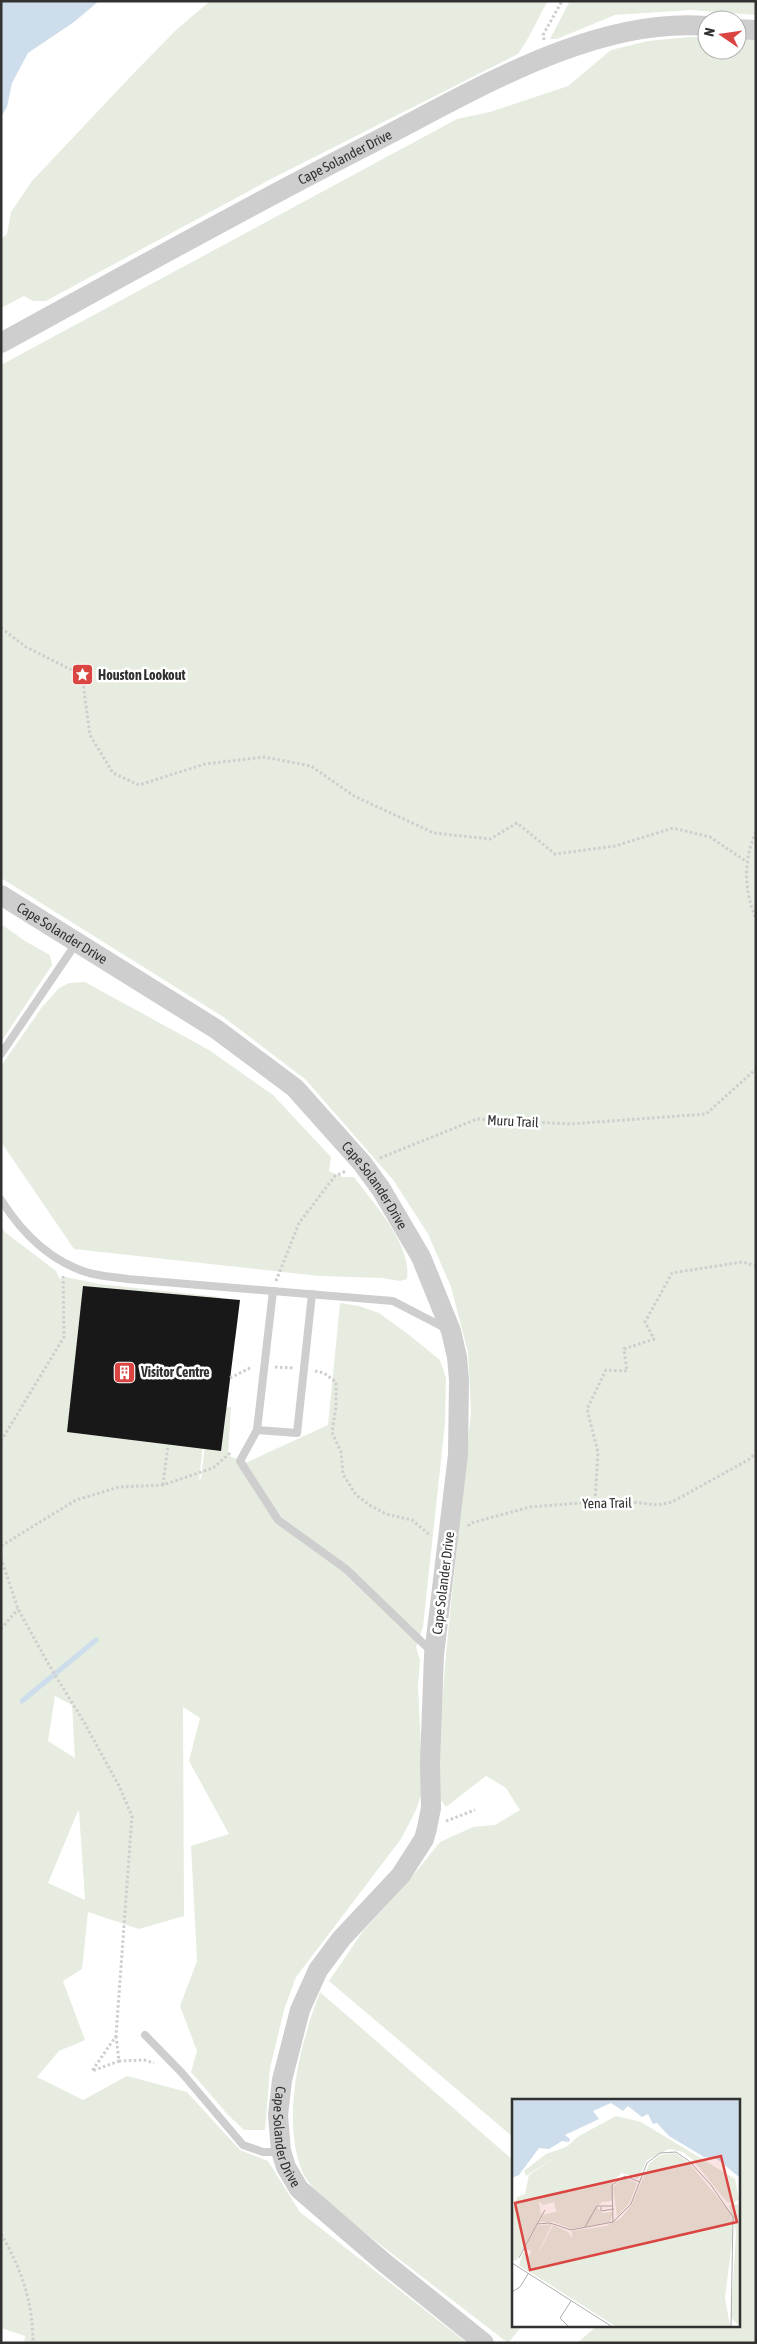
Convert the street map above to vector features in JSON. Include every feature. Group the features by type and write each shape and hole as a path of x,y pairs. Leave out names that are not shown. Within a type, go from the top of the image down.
{"street":[{"name":"Cape Solander Drive","path":"1,343 292,184 472,92 549,56 622,32 688,24 697,25"},
{"name":"Cape Solander Drive","path":"1,896 216,1029 295,1088 362,1163 382,1190 421,1257 451,1331 457,1357 459,1380 458,1455 434,1655 430,1763 431,1808 427,1828 424,1839 401,1875 341,1939 318,1970 300,2010 282,2080 278,2115 281,2152 286,2167 299,2189 381,2260 484,2343"}],"lane":[{"path":"1,1054 77,942"},
{"path":"1,1200 41,1248 58,1261 89,1273 127,1279 393,1301 451,1331"},
{"path":"272,1291 257,1430 240,1461 278,1520 346,1569 434,1655"},
{"path":"257,1430 297,1433 312,1294"},
{"path":"145,2035 182,2073 243,2145 263,2152 281,2152"}],"path":[{"path":"549,56 543,35 562,1"},
{"path":"1,628 26,647 82,675 90,735 113,773 139,785 205,764 264,757 311,766 354,796 434,833 490,838 517,823 555,854 615,846 673,828 710,837 747,862"},
{"path":"756,832 747,862 747,898 756,919"},
{"name":"Muru Trail","path":"272,1291 299,1222 335,1176 362,1163 384,1157 477,1119 570,1124 706,1114 756,1068"},
{"path":"595,1501 598,1452 587,1410 606,1370 627,1371 624,1349 654,1339 645,1322 672,1273 742,1262 756,1266"},
{"path":"1,1441 64,1337 62,1270"},
{"path":"230,1378 257,1365 304,1369 324,1373 336,1382 336,1407 332,1432 341,1452 343,1474 356,1495 386,1514 412,1520 431,1536 438,1538"},
{"path":"163,1485 168,1445"},
{"path":"1,1546 76,1500 118,1487 163,1485 213,1468 232,1452"},
{"name":"Yena Trail","path":"466,1529 471,1523 530,1507 616,1500 658,1505 672,1502 748,1460 756,1453"},
{"path":"1,1558 18,1609 119,1786 132,1816 116,2036 119,2060"},
{"path":"1,1630 18,1609"},
{"path":"427,1828 476,1810"},
{"path":"116,2036 92,2071 119,2060 144,2060 162,2065"},
{"path":"1,2234 17,2261 27,2291 33,2318 33,2343"}],"shaded area":[{"path":"210,1 548,1 518,54 271,179 46,301 33,301 24,296 1,308 1,239 7,234 11,212 32,181 176,30"},
{"path":"570,1 756,1 756,15 747,14 747,10 691,10 615,15 557,39 550,39"},
{"path":"697,37 697,60 747,60 747,38 756,39 756,2343 577,2343 597,2326 740,2326 740,2099 512,2099 512,2136 329,1981 363,1931 411,1878 440,1842 473,1827 495,1825 520,1810 506,1788 486,1776 446,1807 439,1798 440,1727 471,1412 468,1352 451,1287 428,1234 394,1181 306,1080 225,1018 1,878 1,365 457,119 490,112 568,86 611,50 648,41"},
{"path":"1,924 25,941 50,955 52,965 1,1042"},
{"path":"85,982 209,1050 273,1095 331,1157 329,1171 343,1177 354,1177 380,1211 404,1252 407,1279 400,1281 382,1278 319,1276 74,1249 1,1142 1,1066 42,1007 59,988 69,983"},
{"path":"1,1227 6,1233 56,1271 60,1279 66,1277 99,1284 220,1297 199,1480 201,1479 209,1409 231,1407 228,1455 245,1463 328,1425 340,1303 359,1306 379,1313 440,1360 446,1378 445,1423 423,1627 416,1647 420,1660 418,1686 423,1789 416,1810 401,1839 296,1977 284,2010 270,2068 265,2130 244,2130 228,2115 191,2072 197,2051 180,2006 197,1961 191,1846 229,1834 189,1761 200,1718 183,1707 184,1916 139,1929 88,1912 82,1969 63,1981 85,2040 59,2051 37,2077 83,2100 127,2076 187,2092 240,2150 268,2161 300,2212 467,2343 24,2343 25,2336 1,2328","holes":["55,1696 72,1705 75,1758 48,1741","79,1811 85,1900 48,1883"]},
{"path":"320,1992 512,2159 512,2326 522,2326 508,2343 321,2199 302,2171 296,2150 293,2128 293,2104 300,2057"}],"water":[{"path":"1,1 99,1 74,22 28,53 12,83 7,107 1,117"}],"building":[{"path":"83,1286 240,1300 221,1451 67,1432"}],"waterway":[{"path":"22,1701 96,1640"}],"place":[{"name":"Houston Lookout","path":"82,675"},
{"name":"Visitor Centre","path":"125,1372"}]}
